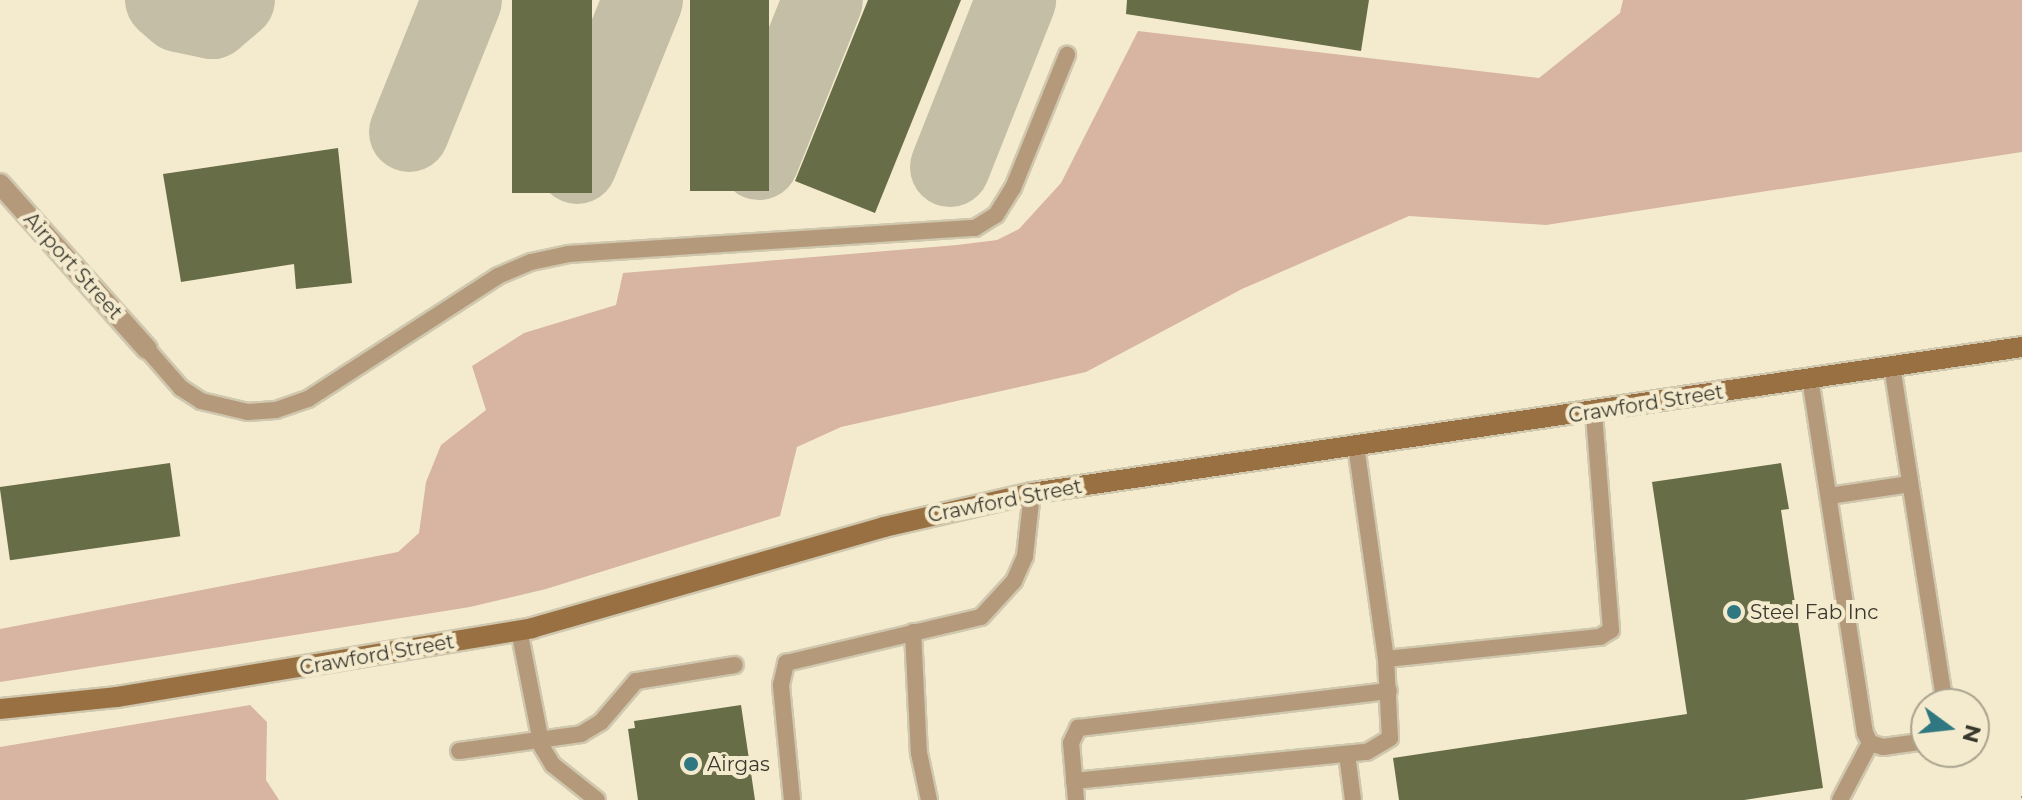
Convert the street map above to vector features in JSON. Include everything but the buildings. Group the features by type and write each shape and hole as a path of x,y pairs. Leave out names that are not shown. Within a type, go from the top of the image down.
{"main road":[{"name":"Crawford Street","path":"0,709 117,697 519,630 884,527 1032,493 1594,413 2022,347"}],"street":[{"name":"Airport Street","path":"0,184 147,349"}],"lane":[{"path":"147,349 181,388 201,401 248,412 276,410 308,399 498,276 531,262 568,254 975,228 996,215 1013,188 1067,55"},
{"path":"1892,366 1942,688"},
{"path":"1810,378 1870,743 1840,800"},
{"path":"1386,659 1600,637 1611,630 1594,413"},
{"path":"1074,781 1367,752 1390,738 1386,659 1356,445"},
{"path":"1829,496 1910,484"},
{"path":"792,800 781,685 786,663 981,617 998,601 1025,556 1032,493"},
{"path":"519,630 541,740 553,765 597,800"},
{"path":"913,632 919,753 929,800"},
{"path":"459,751 541,740 593,729 626,689 647,676 735,665"},
{"path":"1076,800 1071,743 1078,728 1389,691"},
{"path":"1870,743 1883,747 1910,743"},
{"path":"1347,754 1353,800"}],"shaded area":[{"path":"1623,0 2022,0 2022,152 1546,225 1409,216 1242,289 1086,372 841,427 797,447 780,516 546,589 470,607 0,682 0,629 398,552 419,533 426,482 441,445 486,410 472,366 524,333 616,305 623,273 957,245 997,240 1019,229 1061,183 1138,31 1539,78 1620,13"},
{"path":"250,705 267,722 266,780 279,800 0,800 0,747"}],"taxiway":[{"path":"165,0 179,12 212,19 235,0"},
{"path":"409,132 462,0"},
{"path":"577,164 643,0"},
{"path":"759,160 823,0"},
{"path":"950,167 1016,0"}],"place":[{"name":"Steel Fab Inc","path":"1734,612"},
{"name":"Airgas","path":"691,764"}]}
